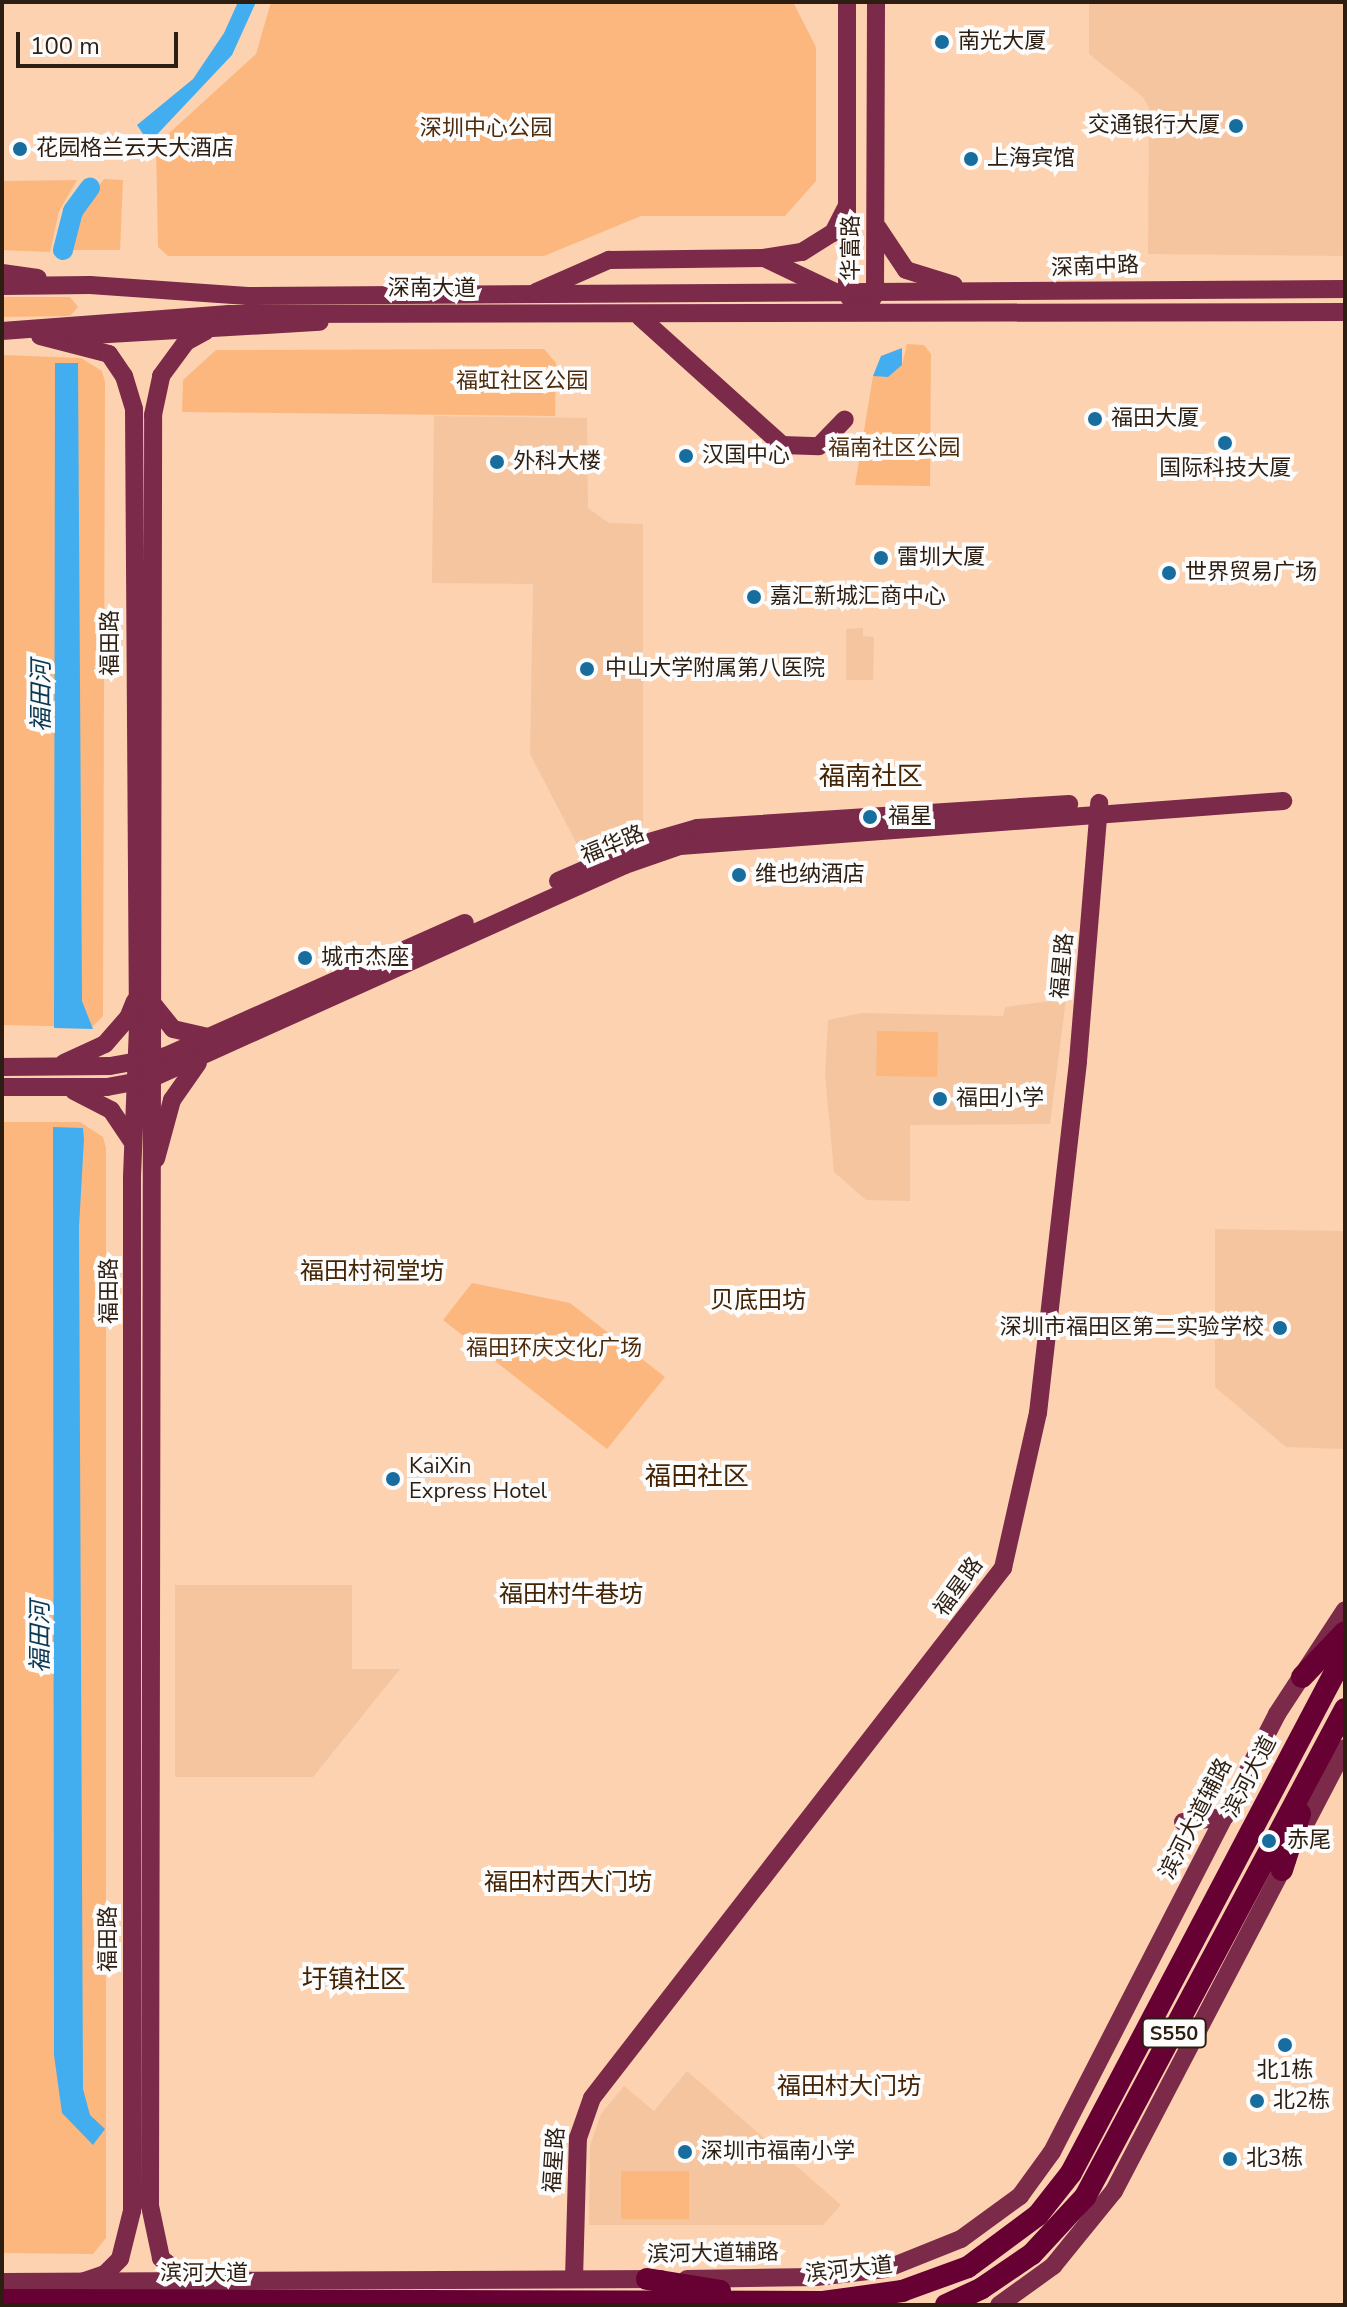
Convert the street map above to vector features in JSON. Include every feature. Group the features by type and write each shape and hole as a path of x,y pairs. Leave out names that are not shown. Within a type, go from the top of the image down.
{"highway":[{"path":"1302,1677 1345,1632"},
{"name":"滨河大道","path":"2,2300 785,2302 867,2298 947,2276 994,2251 1057,2192 1086,2148 1345,1653"},
{"name":"S550","path":"946,2305 982,2288 1032,2254 1085,2197 1345,1709"},
{"path":"1282,1870 1313,1770"},
{"path":"647,2279 785,2302"}],"main road":[{"name":"华富路","path":"847,2 847,294 862,316 875,294 876,2"},
{"path":"522,295 609,260 763,258 813,247 833,233 847,206"},
{"path":"876,214 888,250 906,270 987,295"},
{"path":"763,258 847,294"},
{"path":"2,273 68,284"},
{"name":"深南大道","path":"2,286 68,284 220,296 847,294"},
{"name":"深南中路","path":"847,294 987,295 1345,289"},
{"path":"862,316 1345,312"},
{"path":"5,330 40,336 206,331 305,325 349,313"},
{"name":"深南大道","path":"5,330 229,314 862,316"},
{"path":"640,317 677,355 782,445 819,446 845,419"},
{"name":"福田路","path":"190,2281 161,2258 150,2206 151,1181 143,1071 153,401 174,357 206,331"},
{"name":"福田路","path":"40,336 109,354 124,376 134,409 145,992"},
{"name":"福华路","path":"2,1087 62,1087 143,1071 209,1046 669,849 718,841 1283,796"},
{"name":"福星路","path":"574,2279 578,2138 592,2098 1003,1568 1038,1413 1099,809"},
{"path":"49,1067 105,1044 145,992 173,1029 209,1046 188,1072 172,1100 151,1181"},
{"name":"福华路","path":"2,1067 143,1071"},
{"name":"福田路","path":"82,2282 105,2274 120,2259 132,2211 132,1143 143,1071"},
{"path":"62,1087 111,1110 132,1143"},
{"name":"滨河大道辅路","path":"2,2282 647,2279 868,2272 922,2258 992,2219 1030,2185 1052,2152 1225,1817 1302,1677 1345,1610"},
{"path":"999,2305 1053,2266 1114,2191 1345,1748"},
{"path":"1204,1856 1183,1822 1225,1817"}],"shaded area":[{"path":"1089,2 1345,2 1345,256 1148,254 1149,108 1143,97 1089,54"},
{"name":"中山大学附属第八医院","path":"434,416 587,418 588,508 609,523 643,524 643,826 580,850 530,754 533,584 432,583"},
{"path":"863,628 863,636 874,637 873,680 846,680 846,629"},
{"name":"福田小学","path":"1066,999 1050,1124 910,1125 910,1201 866,1200 834,1172 825,1074 828,1020 862,1013 1003,1016 1005,1007"},
{"name":"深圳市福田区第二实验学校","path":"1215,1229 1345,1231 1345,1449 1286,1447 1215,1387"},
{"path":"175,1585 352,1585 352,1669 400,1669 313,1777 175,1777"},
{"name":"深圳市福南小学","path":"687,2071 841,2205 823,2225 589,2225 590,2146 601,2114 624,2086 654,2111"}],"green space":[{"name":"深圳中心公园","path":"271,2 793,2 816,47 816,181 785,216 641,216 544,256 168,256 158,247 156,145 256,54"},
{"path":"104,179 123,180 120,250 70,250 80,209"},
{"path":"77,180 59,211 50,252 2,250 2,181"},
{"path":"2,297 70,297 78,307 70,316 2,317"},
{"name":"福南社区公园","path":"907,344 924,345 931,354 930,486 855,485 873,376 888,376 902,365"},
{"name":"福虹社区公园","path":"544,349 556,363 555,416 182,412 183,380 216,350"},
{"path":"2,355 81,358 102,371 105,382 103,1016 92,1027 2,1025"},
{"path":"877,1031 938,1032 937,1077 876,1076"},
{"path":"2,1122 80,1122 103,1137 106,1148 106,2238 93,2254 2,2253"},
{"name":"福田环庆文化广场","path":"472,1283 570,1303 665,1377 607,1449 443,1320"},
{"path":"621,2171 689,2171 689,2219 621,2219"}],"water":[{"path":"238,2 256,2 232,55 149,143 137,125 193,79 224,33"},
{"path":"902,348 902,365 888,377 873,376 881,356"},
{"path":"55,363 78,363 82,1001 93,1029 54,1028"},
{"path":"53,1127 83,1128 84,1139 79,1227 83,2089 90,2115 105,2129 93,2145 62,2113 54,2055"}],"waterway":[{"name":"福田河","path":"63,250 73,211 90,188"}],"place":[{"name":"南光大厦","path":"942,42"},
{"name":"交通银行大厦","path":"1236,126"},
{"name":"花园格兰云天大酒店","path":"20,149"},
{"name":"上海宾馆","path":"971,159"},
{"name":"福田大厦","path":"1095,419"},
{"name":"国际科技大厦","path":"1225,443"},
{"name":"汉国中心","path":"686,456"},
{"name":"外科大楼","path":"497,462"},
{"name":"雷圳大厦","path":"881,558"},
{"name":"世界贸易广场","path":"1169,573"},
{"name":"嘉汇新城汇商中心","path":"754,597"},
{"name":"中山大学附属第八医院","path":"587,669"},
{"name":"福星","path":"870,817"},
{"name":"维也纳酒店","path":"739,875"},
{"name":"城市杰座","path":"305,958"},
{"name":"福田小学","path":"940,1099"},
{"name":"深圳市福田区第二实验学校","path":"1280,1328"},
{"name":"KaiXin Express Hotel","path":"393,1479"},
{"name":"赤尾","path":"1269,1841"},
{"name":"北1栋","path":"1285,2045"},
{"name":"北2栋","path":"1257,2101"},
{"name":"深圳市福南小学","path":"685,2152"},
{"name":"北3栋","path":"1230,2159"}],"district":[{"name":"福南社区","path":"871,777"},
{"name":"福田村祠堂坊","path":"372,1272"},
{"name":"贝底田坊","path":"758,1301"},
{"name":"福田社区","path":"697,1477"},
{"name":"福田村牛巷坊","path":"571,1595"},
{"name":"福田村西大门坊","path":"568,1883"},
{"name":"圩镇社区","path":"354,1980"},
{"name":"福田村大门坊","path":"849,2087"}]}
